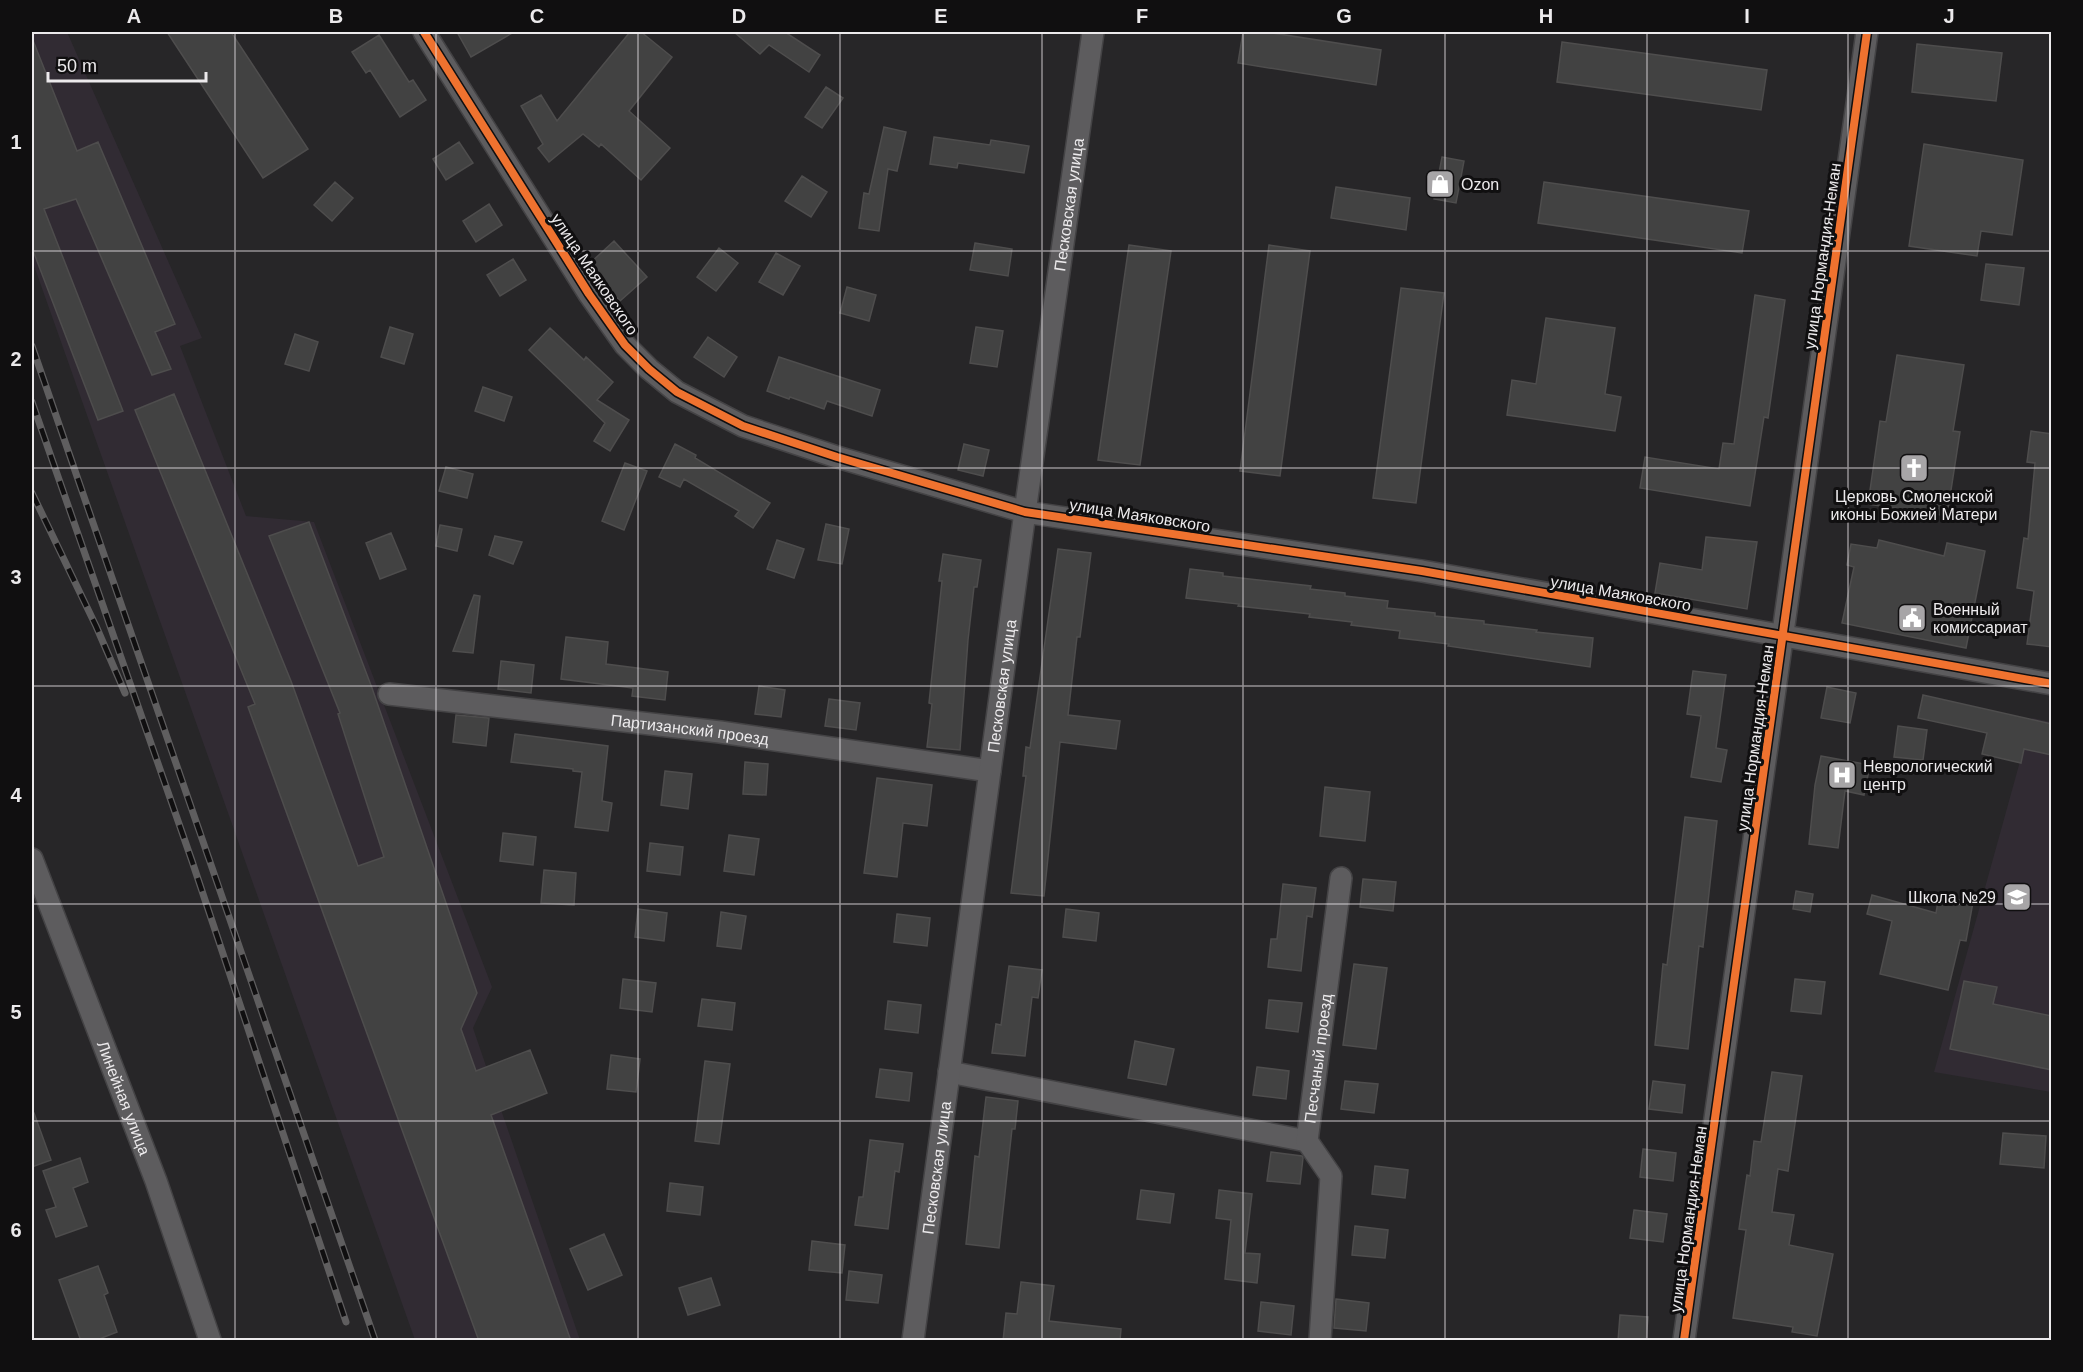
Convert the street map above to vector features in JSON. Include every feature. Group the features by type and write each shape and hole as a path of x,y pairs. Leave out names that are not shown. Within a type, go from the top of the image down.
{"street":[{"name":"улица Маяковского","path":"424,32 589,294 625,345 677,392 743,426 837,457 1025,512 1422,572 2052,684"},
{"name":"Песковская улица","path":"913,1341 1025,512 1093,32"},
{"name":"улица Нормандия-Неман","path":"1684,1341 1867,32"},
{"name":"Партизанский проезд","path":"389,694 720,732 990,771"},
{"name":"Линейная улица","path":"32,859 156,1181 210,1341"},
{"name":"Песчаный проезд","path":"1320,1341 1331,1176 1307,1141 1341,878"},
{"path":"949,1072 1307,1141"}],"shaded area":[{"path":"32,32 67,32 202,338 180,346 246,516 314,522 492,987 473,1028 580,1340 415,1340 32,260"},
{"name":"Школа №29","path":"2032,718 2051,722 2051,1092 1934,1072"}],"building":[{"path":"167,32 231,32 308,149 263,178"},
{"path":"457,32 514,32 471,57"},
{"path":"630,32 641,32 672,57 629,111 670,148 641,180 601,144 599,147 583,134 549,162 538,148 543,144 521,106 541,95 557,121"},
{"path":"734,32 785,32 820,55 809,72 769,45 760,54"},
{"path":"1243,32 1266,32 1381,50 1376,85 1238,63"},
{"path":"379,35 409,82 413,80 426,100 400,117 370,70 366,73 352,52"},
{"path":"32,38 77,151 98,142 175,324 155,332 171,369 152,375 76,199 44,209 123,411 98,420 32,248"},
{"path":"1562,42 1767,70 1761,110 1557,82"},
{"path":"1917,44 2002,53 1996,101 1912,92"},
{"path":"826,87 843,98 822,128 805,117"},
{"path":"884,127 906,132 897,171 888,169 879,231 859,228 864,193 869,194"},
{"path":"934,137 990,145 991,140 1029,146 1024,173 958,163 957,168 930,164"},
{"path":"459,142 473,163 446,180 433,159"},
{"path":"1924,144 2023,160 2012,235 1981,231 1977,256 1909,246"},
{"path":"1442,157 1464,161 1456,203 1434,199"},
{"path":"802,176 827,192 811,217 785,201"},
{"path":"335,182 353,198 332,221 314,205"},
{"path":"1544,182 1749,211 1742,253 1538,223"},
{"path":"1336,187 1410,198 1406,230 1331,218"},
{"path":"489,204 502,225 476,242 463,221"},
{"path":"614,241 647,277 620,301 588,265"},
{"path":"975,243 1012,249 1008,276 970,270"},
{"path":"1129,245 1171,251 1140,465 1098,460"},
{"path":"1269,245 1310,251 1280,476 1240,471"},
{"path":"719,248 738,263 716,291 697,277"},
{"path":"776,253 800,266 783,295 759,282"},
{"path":"513,259 526,280 500,296 487,275"},
{"path":"1986,264 2024,268 2019,305 1981,300"},
{"path":"847,287 876,295 869,321 840,313"},
{"path":"1401,288 1444,293 1416,503 1373,498"},
{"path":"1755,295 1785,300 1768,418 1764,417 1750,506 1640,488 1645,457 1719,469 1723,443 1734,444"},
{"path":"1546,318 1615,328 1605,394 1621,397 1615,431 1507,415 1512,380 1536,384"},
{"path":"390,327 413,334 404,364 381,357"},
{"path":"976,327 1003,331 997,367 970,363"},
{"path":"550,328 584,360 586,357 613,382 597,400 629,420 610,451 594,441 605,423 529,350"},
{"path":"295,334 318,342 309,371 285,364"},
{"path":"708,337 737,357 724,377 694,357"},
{"name":"Церковь Смоленской иконы Божией Матери","path":"1897,355 1964,365 1953,431 1960,432 1947,516 1868,504 1880,421 1886,422"},
{"path":"779,357 880,390 872,416 827,401 824,409 767,391"},
{"path":"483,387 512,397 504,421 475,411"},
{"path":"174,394 291,681 358,866 384,857 338,714 340,713 269,536 309,522 372,688 477,993 461,1029 476,1071 530,1050 547,1093 491,1115 571,1341 479,1341 248,707 255,704 135,410"},
{"path":"2031,431 2052,434 2052,647 2027,644 2034,591 2017,588 2024,538 2028,539 2035,463 2027,462"},
{"path":"675,444 770,503 753,528 735,516 739,511 684,479 680,487 659,477"},
{"path":"964,444 989,450 983,476 958,470"},
{"path":"625,463 647,471 624,530 602,521"},
{"path":"446,467 473,474 467,498 439,491"},
{"path":"826,524 849,529 842,564 818,560"},
{"path":"440,525 462,529 457,551 436,546"},
{"path":"391,533 406,569 380,579 366,543"},
{"path":"495,536 522,542 513,564 489,555"},
{"path":"1706,537 1757,542 1747,609 1655,593 1660,563 1702,570"},
{"path":"777,540 804,549 794,578 767,569"},
{"path":"1879,540 1944,556 1947,543 1985,551 1966,648 1842,623 1854,567 1847,565 1851,544 1877,548"},
{"path":"1058,549 1091,553 1080,637 1077,637 1068,715 1120,721 1116,749 1060,742 1044,896 1011,893 1026,776 1023,776 1026,747 1030,748"},
{"path":"943,554 981,560 977,587 974,587 968,640 960,750 927,747"},
{"path":"1190,569 1223,573 1223,576 1311,586 1310,589 1345,593 1345,596 1388,601 1387,608 1435,613 1435,616 1484,621 1484,624 1537,630 1536,632 1593,638 1590,667 1399,638 1400,631 1351,625 1352,622 1309,617 1310,614 1186,598"},
{"path":"474,595 480,596 473,653 453,651"},
{"path":"566,637 608,642 606,664 668,672 665,700 632,696 633,688 561,679"},
{"path":"501,661 534,665 531,693 498,689"},
{"path":"1693,671 1726,675 1716,748 1727,750 1721,782 1691,777 1701,716 1687,714"},
{"path":"759,686 785,690 781,717 755,714"},
{"path":"1827,687 1856,693 1850,723 1821,718"},
{"path":"1923,695 2052,724 2052,755 2024,749 2021,763 1982,754 1987,733 1918,718"},
{"path":"829,699 860,703 856,730 825,726"},
{"path":"456,715 489,718 486,746 453,742"},
{"path":"1898,726 1927,730 1923,760 1894,757"},
{"path":"515,734 608,746 602,801 612,803 608,831 575,827 582,772 511,762"},
{"path":"1821,756 1870,765 1864,795 1845,791 1838,848 1809,844 1815,785"},
{"path":"745,762 768,764 766,795 743,794"},
{"path":"665,771 692,774 688,809 661,805"},
{"path":"877,778 932,785 927,826 903,823 897,877 864,873"},
{"path":"1325,787 1370,792 1365,841 1320,836"},
{"path":"1685,817 1717,821 1703,947 1699,946 1688,1049 1655,1045 1663,964 1667,965"},
{"path":"503,833 536,837 533,865 500,861"},
{"path":"729,835 759,839 754,875 724,871"},
{"path":"650,843 683,847 680,875 647,871"},
{"path":"544,870 576,873 574,905 541,903"},
{"path":"1363,879 1396,882 1393,911 1360,907"},
{"path":"1283,884 1316,888 1312,917 1307,916 1301,971 1268,967 1271,939 1277,939"},
{"path":"1796,891 1813,894 1810,912 1793,909"},
{"path":"1872,895 1936,913 1939,896 1973,902 1966,941 1960,940 1948,990 1880,974 1892,921 1867,914"},
{"path":"638,909 667,913 664,941 635,937"},
{"path":"1066,909 1099,913 1096,941 1063,937"},
{"path":"721,912 746,916 741,949 717,946"},
{"path":"897,914 930,918 927,946 894,942"},
{"path":"1354,964 1387,968 1376,1049 1343,1045"},
{"path":"1009,966 1042,970 1038,998 1032,997 1025,1056 992,1053 996,1024 1001,1025"},
{"path":"623,979 656,983 652,1012 620,1008"},
{"path":"1795,979 1825,982 1821,1014 1791,1011"},
{"path":"1964,981 1997,987 1993,1004 2052,1016 2052,1070 1950,1049"},
{"path":"702,999 735,1003 732,1030 698,1026"},
{"path":"1269,1000 1302,1003 1298,1032 1266,1028"},
{"path":"888,1001 921,1005 918,1033 885,1029"},
{"path":"1135,1041 1174,1049 1166,1085 1128,1078"},
{"path":"611,1055 640,1059 636,1092 607,1089"},
{"path":"705,1061 730,1064 719,1144 695,1141"},
{"path":"1257,1067 1289,1071 1286,1099 1253,1095"},
{"path":"880,1069 912,1073 909,1101 876,1097"},
{"path":"1772,1072 1802,1076 1788,1171 1778,1169 1772,1212 1794,1215 1789,1245 1833,1254 1817,1336 1792,1332 1793,1327 1733,1318 1746,1230 1739,1229 1747,1175 1750,1176 1754,1141 1761,1142"},
{"path":"1345,1081 1378,1084 1374,1113 1341,1109"},
{"path":"1653,1081 1685,1085 1682,1113 1649,1109"},
{"path":"986,1097 1018,1101 1015,1129 1012,1129 999,1248 966,1244 975,1156 979,1157"},
{"path":"32,1113 34,1113 51,1160 32,1167"},
{"path":"2003,1133 2046,1136 2044,1168 2000,1164"},
{"path":"870,1140 903,1144 899,1172 895,1171 888,1229 855,1225 859,1197 863,1197"},
{"path":"1643,1149 1676,1153 1673,1181 1640,1177"},
{"path":"1271,1152 1302,1156 1300,1184 1267,1181"},
{"path":"80,1158 88,1182 73,1188 87,1226 56,1237 46,1210 56,1207 43,1171"},
{"path":"1375,1166 1408,1170 1405,1198 1372,1194"},
{"path":"670,1183 703,1187 700,1215 667,1211"},
{"path":"1141,1190 1174,1194 1170,1223 1137,1219"},
{"path":"1219,1190 1252,1194 1245,1253 1260,1254 1257,1283 1225,1279 1231,1220 1216,1218"},
{"path":"1634,1210 1667,1214 1663,1242 1630,1238"},
{"path":"1355,1226 1388,1230 1385,1258 1352,1255"},
{"path":"604,1234 622,1275 588,1290 570,1249"},
{"path":"812,1241 845,1245 842,1273 809,1270"},
{"path":"98,1266 108,1293 104,1295 117,1332 94,1341 81,1341 59,1280"},
{"path":"849,1271 882,1275 878,1303 846,1300"},
{"path":"711,1278 720,1305 688,1315 679,1288"},
{"path":"1021,1282 1054,1286 1049,1321 1121,1329 1120,1341 1003,1341 1006,1313 1017,1314"},
{"path":"1336,1299 1369,1303 1366,1331 1334,1328"},
{"path":"1261,1302 1294,1306 1291,1335 1258,1331"},
{"path":"1620,1315 1648,1317 1646,1341 1618,1341"}],"railway":[{"path":"32,346 375,1340"},
{"path":"32,402 192,861 346,1322"},
{"path":"32,493 96,626 125,693"}],"cycle path":[{"path":"424,32 589,294 625,345 677,392 743,426 837,457 1025,512 1422,571 2052,684"},
{"path":"1684,1340 1867,32"}],"place":[{"name":"Ozon","path":"1440,184"},
{"name":"Церковь Смоленской иконы Божией Матери","path":"1914,468"},
{"name":"Военный комиссариат","path":"1912,618"},
{"name":"Неврологический центр","path":"1842,775"},
{"name":"Школа №29","path":"2017,897"}]}
